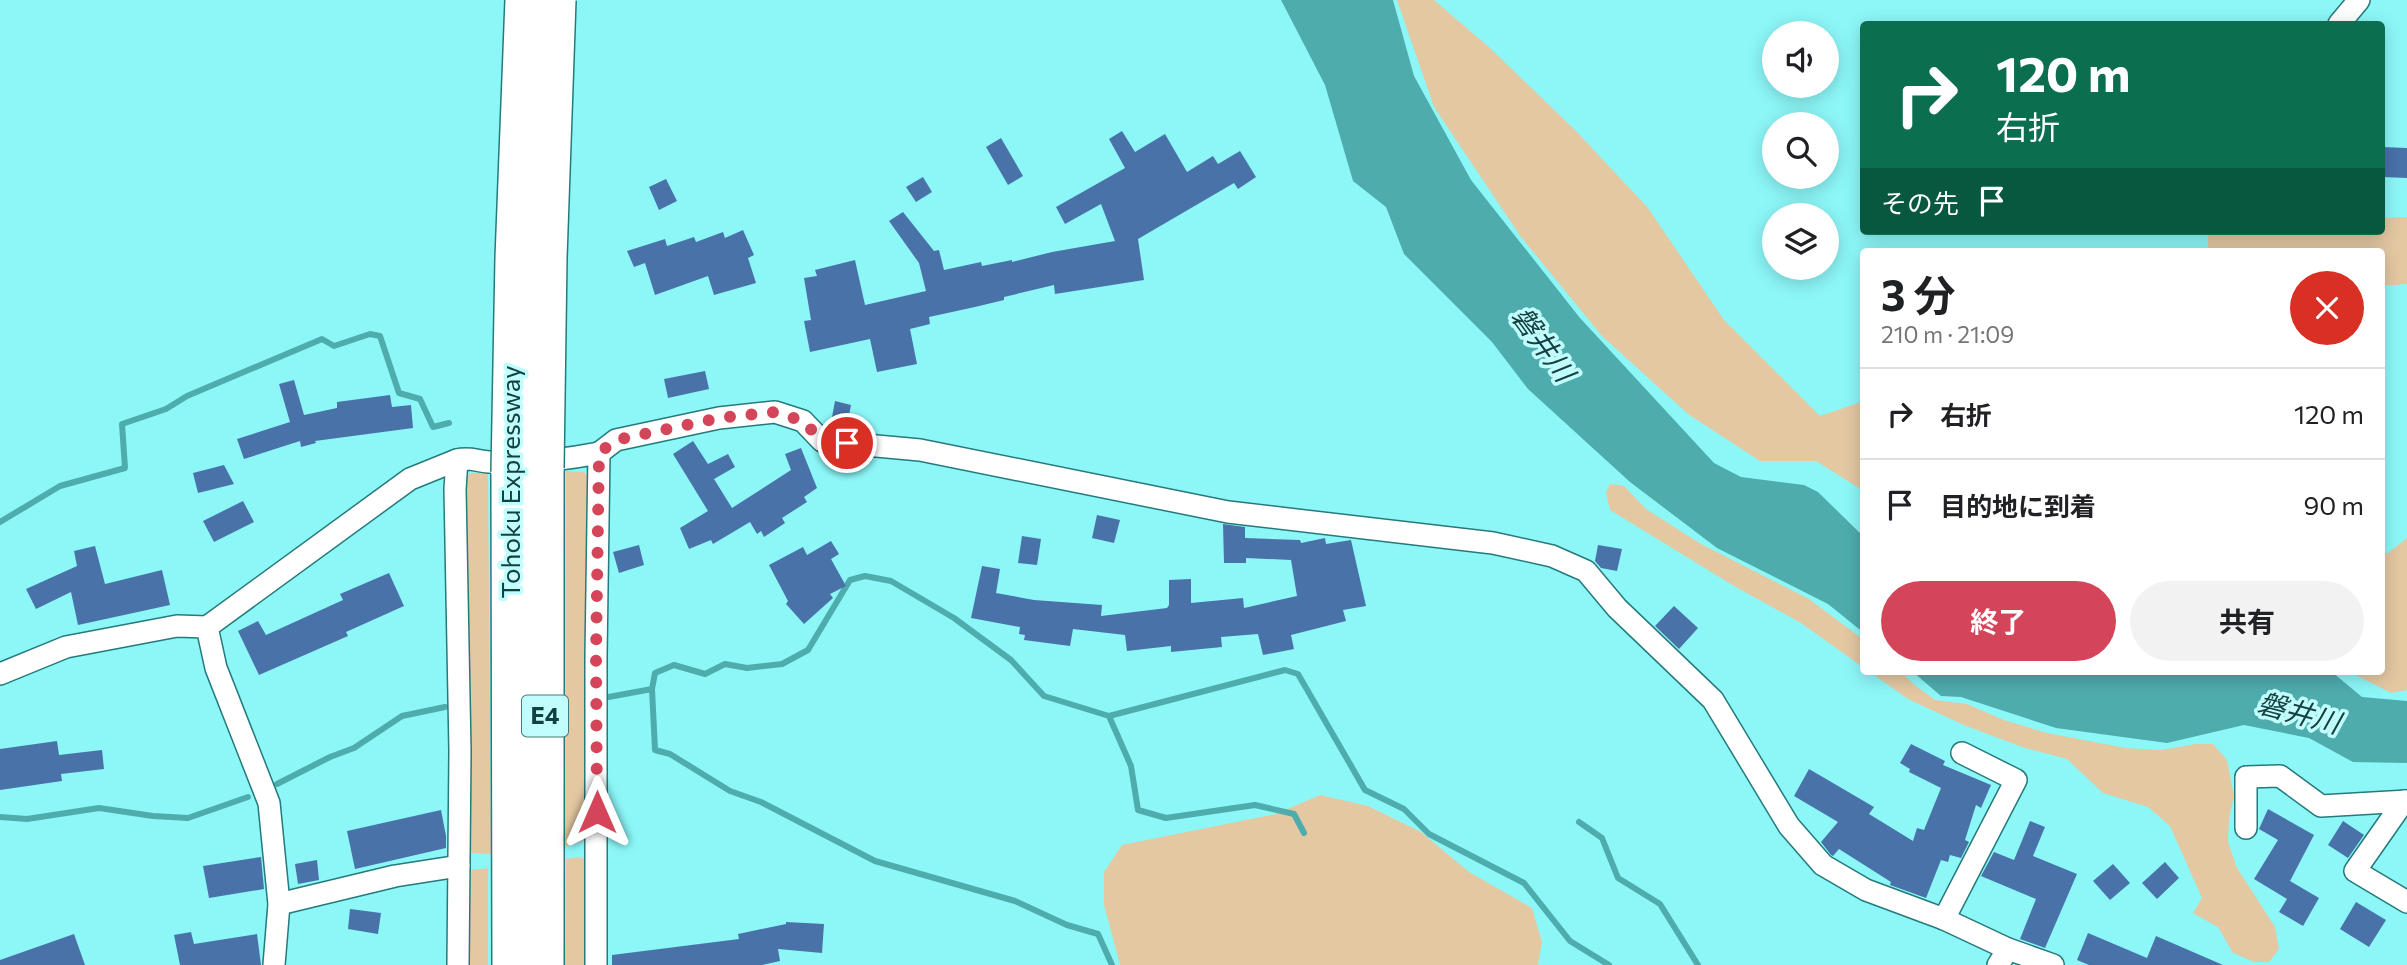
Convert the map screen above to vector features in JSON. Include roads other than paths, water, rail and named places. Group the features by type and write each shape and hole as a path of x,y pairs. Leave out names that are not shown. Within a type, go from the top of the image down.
{"highway":[{"name":"Tohoku Expressway","path":"511,965 514,244 524,0"},
{"name":"Tohoku Expressway","path":"545,965 515,462 548,258 558,0"}],"street":[{"path":"2342,21 2359,0"},
{"path":"463,458 487,462 565,460 599,453 616,440 719,418 775,412 803,421 822,441 920,450 1228,512 1493,543 1552,556 1586,571 1617,608 1713,700 1789,826 1823,865 1866,890 1944,919 2003,957 2053,965"},
{"path":"596,965 599,453"},
{"path":"458,965 460,751 455,489 463,458"},
{"path":"0,674 66,647 177,626 207,627 410,479 463,458 515,462"},
{"path":"207,627 216,668 269,803 279,904 274,965"},
{"path":"1944,919 2016,780 1962,753"},
{"path":"2246,828 2246,777 2280,776 2320,806 2406,801"},
{"path":"2406,801 2355,871 2407,902"},
{"path":"279,904 395,876 459,866"}],"water":[{"name":"磐井川","path":"1281,0 1393,0 1414,76 1471,180 1580,318 1714,463 1741,477 1804,485 1818,492 1860,533 1860,630 1828,604 1717,548 1630,482 1528,389 1492,342 1404,254 1386,207 1353,181 1325,85"},
{"name":"磐井川","path":"1916,675 2336,675 2362,697 2407,701 2407,763 2353,762 2309,738 2244,725 2167,743 2056,728 1961,697 1941,696"}],"waterway":[{"path":"0,522 60,486 125,468 122,424 166,409 187,396 322,339 334,346 370,334 380,336 399,393 420,399 433,427 449,423"},
{"path":"603,698 652,689 655,673 674,665 705,674 725,664 747,668 782,664 808,650 850,580 865,576 891,581 954,618 1011,660 1044,696 1109,716 1131,766 1138,810 1166,818 1255,805 1294,814 1304,833"},
{"path":"1109,716 1285,670 1298,674 1365,790 1404,809 1429,834 1524,883 1570,941 1609,965"},
{"path":"652,689 655,750 670,754 730,791 761,802 875,861 1015,901 1067,925 1098,934 1112,965"},
{"path":"277,784 354,748 402,716 445,707"},
{"path":"0,817 27,819 99,808 188,818 248,797"},
{"path":"1579,822 1602,838 1618,878 1660,904 1698,965"}]}
